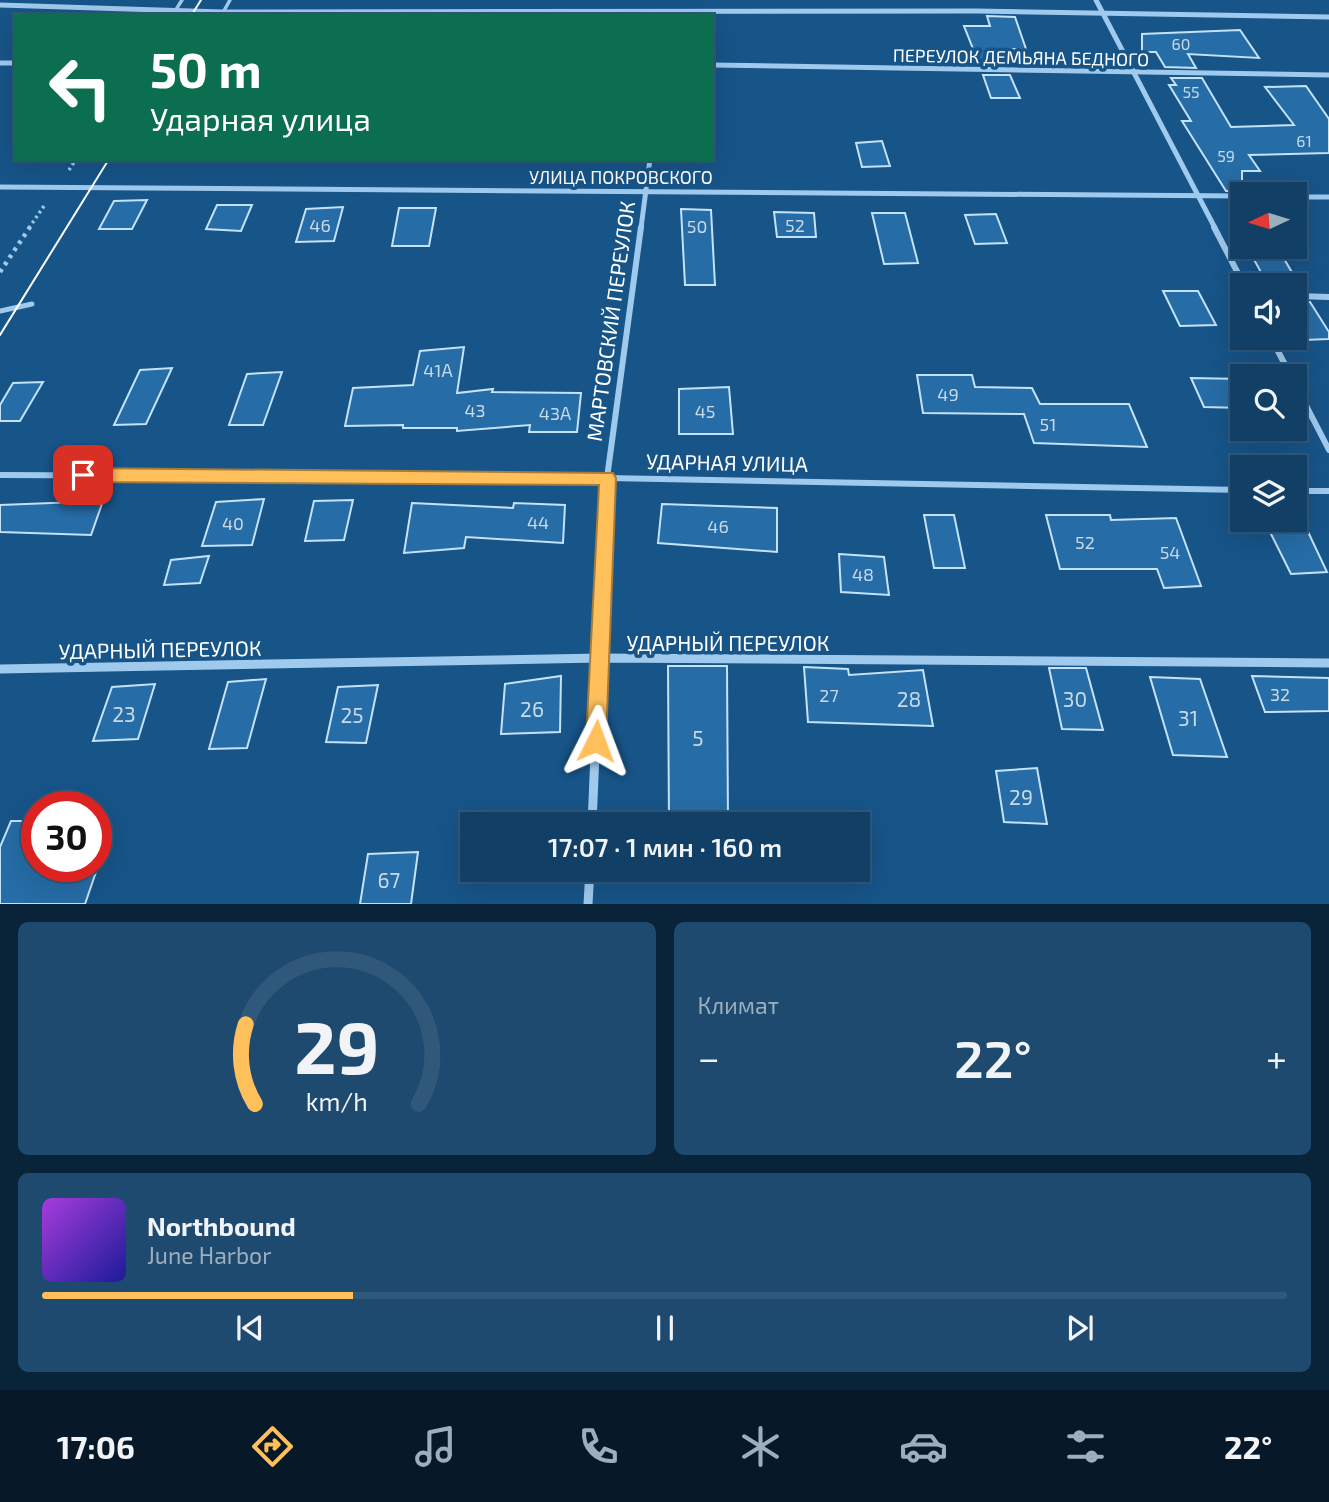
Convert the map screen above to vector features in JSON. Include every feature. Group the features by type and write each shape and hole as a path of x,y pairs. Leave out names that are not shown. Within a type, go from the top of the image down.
{"street":[{"path":"658,13 660,0"},
{"path":"975,0 977,11"},
{"path":"1096,0 1238,273"},
{"path":"0,5 176,9 222,14 977,11 1329,17"},
{"name":"ПЕРЕУЛОК ДЕМЬЯНА БЕДНОГО","path":"714,65 1329,75"},
{"name":"МАРТОВСКИЙ ПЕРЕУЛОК","path":"593,812 607,478 650,161"},
{"name":"УЛИЦА ПОКРОВСКОГО","path":"0,187 1230,196"},
{"path":"1307,197 1329,197"},
{"path":"1307,296 1329,297"},
{"path":"1307,407 1329,450"},
{"name":"УДАРНАЯ УЛИЦА","path":"0,475 607,478 1230,490"},
{"path":"1307,491 1329,491"},
{"name":"УДАРНЫЙ ПЕРЕУЛОК","path":"0,669 600,659 1329,663"},
{"path":"588,904 589,882"}],"lane":[{"path":"173,14 181,0"},
{"path":"222,14 230,0"},
{"path":"0,311 32,304"}],"path":[{"path":"0,272 75,161"}],"building":[{"path":"987,16 1015,17 1026,49 1000,49 1006,65 979,64 964,26 990,26"},
{"path":"1240,30 1259,58 1188,54 1196,68 1165,67 1156,52 1142,52 1142,34"},
{"path":"983,75 1010,75 1020,98 991,98"},
{"path":"1171,78 1202,78 1231,127 1294,125 1265,87 1306,86 1329,119 1329,153 1249,155 1260,171 1242,171 1242,182 1230,182 1230,191 1226,191 1182,121 1191,121 1169,85 1176,85"},
{"path":"882,141 890,166 862,167 856,143"},
{"path":"147,200 132,229 99,229 114,201"},
{"path":"217,205 252,205 241,231 206,229"},
{"path":"343,207 334,241 296,242 306,209"},
{"path":"399,208 436,208 429,246 392,246"},
{"path":"681,209 711,210 715,285 685,285"},
{"path":"774,212 814,213 816,237 777,237"},
{"path":"872,213 905,213 918,263 884,264"},
{"path":"996,214 1007,243 975,244 965,215"},
{"path":"1254,259 1284,259 1292,273 1261,273"},
{"path":"1163,291 1198,291 1216,325 1180,326"},
{"path":"1307,302 1310,302 1329,332 1329,339 1307,340"},
{"path":"464,347 457,393 493,389 492,392 581,393 577,432 529,432 530,425 457,431 457,428 403,428 403,425 345,426 353,388 413,385 420,351"},
{"path":"172,368 146,424 114,425 140,370"},
{"path":"282,372 263,425 229,425 247,374"},
{"path":"917,375 972,375 975,387 1032,388 1040,404 1129,404 1147,447 1034,443 1024,414 923,413"},
{"path":"1191,378 1230,379 1230,408 1204,407"},
{"path":"43,382 20,421 0,421 0,405 13,383"},
{"path":"729,387 733,434 679,434 679,389"},
{"path":"264,499 252,545 202,546 216,502"},
{"path":"353,500 344,540 305,541 314,501"},
{"path":"103,501 91,535 0,532 0,505"},
{"path":"412,503 513,508 514,503 565,505 563,543 466,537 464,548 404,553"},
{"path":"662,504 777,508 777,552 658,543"},
{"path":"924,515 954,515 965,568 934,568"},
{"path":"1046,515 1110,515 1111,520 1176,518 1201,586 1164,588 1157,569 1060,569"},
{"path":"1307,530 1327,572 1291,574 1270,532 1307,532"},
{"path":"839,554 884,557 889,595 841,592"},
{"path":"209,556 200,583 164,585 171,560"},
{"path":"668,666 727,666 728,812 669,812"},
{"path":"804,667 848,669 849,675 923,670 933,726 808,722"},
{"path":"1049,668 1086,668 1103,730 1062,729"},
{"path":"561,676 560,732 501,734 505,684"},
{"path":"1252,676 1329,678 1329,711 1265,712"},
{"path":"1150,677 1200,679 1227,757 1173,755"},
{"path":"266,679 247,748 209,749 228,682"},
{"path":"155,684 138,739 93,741 112,687"},
{"path":"378,685 366,743 326,742 338,687"},
{"path":"1037,768 1047,824 1004,822 996,771"},
{"path":"11,821 21,821 21,882 93,882 85,904 0,904 0,847"},
{"path":"418,852 411,904 360,904 368,854"}],"tram line":[{"path":"192,14 201,0"},
{"path":"0,335 108,161"}],"route":[{"path":"83,475 607,478 596,741"}]}
